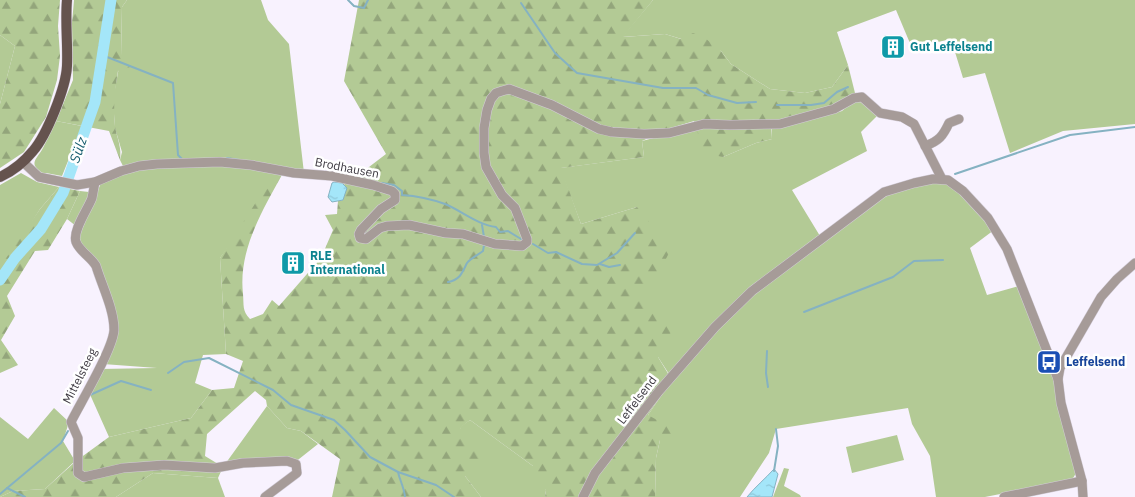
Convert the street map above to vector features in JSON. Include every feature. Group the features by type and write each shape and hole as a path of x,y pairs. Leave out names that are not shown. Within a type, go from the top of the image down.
{"main road":[{"path":"0,177 23,162 34,150 65,82 67,65 65,19 67,0"}],"street":[{"name":"Brodhausen","path":"23,162 39,176 77,185 95,182 139,166 157,164 220,162 251,165 294,173 332,176 373,185 392,191 395,194 395,200 381,209 361,230 360,238 366,239 380,228 387,226 409,225 446,233 463,234 494,244 522,246 527,242 527,239 515,208 502,195 486,167 484,153 484,128 491,99 496,94 509,89 552,105 580,121 606,131 658,134 704,124 780,124 834,109 857,96 864,98 880,113 902,117 914,124 925,146"},
{"path":"960,119 949,123 942,137 925,146 942,179 958,187 977,204 1002,238 1058,379 1061,403 1082,481 1083,497"},
{"name":"Leffelsend","path":"583,497 590,482 603,463 673,374 715,327 752,291 884,192 914,183 942,179"},
{"name":"Mittelsteeg","path":"95,182 92,197 75,239 80,248 93,260 96,266 112,314 114,331 110,347 71,422 78,438 78,473 84,477 123,468 164,465 215,468 244,463 287,461 296,464 297,473 265,497"},
{"path":"1058,379 1060,368 1095,306 1108,288 1135,263"},
{"path":"1004,497 1082,481"}],"green space":[{"path":"0,0 60,0 58,26 60,56 57,80 46,117 24,152 0,168 0,104 15,46 0,35"},
{"path":"74,0 127,0 122,7 121,56 130,67 118,71 114,105 120,160 109,131 56,121 73,80 72,23"},
{"path":"127,0 261,0 268,20 289,44 304,173 284,171 220,258 226,354 203,355 195,383 212,390 191,418 109,437 88,390 100,369 157,368 103,364 113,313 79,237 101,183 126,172 120,160 122,152 115,128 113,100 121,56 122,7"},
{"path":"359,0 653,0 623,37 665,34 681,39 693,33 705,38 721,51 731,64 770,89 805,93 832,87 848,65 855,93 845,101 780,121 771,121 772,139 756,143 723,157 704,153 694,121 668,129 642,141 644,157 561,168 581,224 637,207 671,249 646,298 676,323 658,357 672,380 648,415 675,430 675,443 660,440 656,458 655,497 545,497 546,490 532,478 533,466 470,420 460,428 477,444 483,458 476,466 465,466 465,476 481,497 332,497 340,459 301,431 287,428 267,406 266,400 255,391 207,434 205,456 223,467 218,478 153,473 116,497 0,497 13,491 45,489 76,461 109,437 191,418 212,390 234,388 243,361 226,354 220,258 264,190 284,171 260,215 244,261 242,277 244,305 250,319 263,314 272,300 279,306 321,258 333,230 325,215 337,214 338,201 343,200 345,185 342,183 352,180 386,154 344,81"},
{"path":"653,0 1135,0 1135,124 1063,131 1010,153 985,73 963,78 951,39 912,48 896,10 837,32 848,65 832,87 805,93 770,89 731,64 721,51 665,34 622,37"},
{"path":"0,35 15,46 0,104"},
{"path":"853,101 864,103 877,116 861,132 867,151 792,190 820,236 749,288 669,374 658,357 646,299 637,207 581,224 560,168 644,157 642,141 696,127 723,157 756,143 772,139 772,127 783,127 842,111"},
{"path":"56,121 82,126 62,176 44,174 35,164"},
{"path":"21,173 37,182 59,187 40,209 0,273 0,185"},
{"path":"940,181 948,184 963,195 994,230 970,248 987,295 1019,286 1053,375 1076,473 1072,480 985,497 936,497 930,456 912,424 908,408 776,429 769,453 740,497 655,497 656,458 660,440 648,415 672,380 717,329 754,293 883,198 896,191"},
{"path":"59,187 80,191 67,219 48,250 35,251 7,296 15,316 1,340 18,365 0,373 0,267 40,209"},
{"path":"80,191 89,192 90,197 76,226 67,219"},
{"path":"267,406 287,428 301,431 318,444 294,463 223,467"},
{"path":"54,408 69,422 63,441 75,461 45,489 13,491 0,497 0,417 28,439"},
{"path":"470,420 533,466 546,490 545,497 481,497 465,476 460,427"},
{"path":"897,435 904,460 852,473 846,447"},
{"path":"784,468 789,469 784,486 801,497 773,497"},
{"path":"153,473 218,478 225,497 116,497"}],"water":[{"path":"334,182 342,183 347,188 343,200 332,202 328,197"},
{"path":"774,469 778,474 772,497 747,497 753,490"}],"waterway":[{"name":"Sülz","path":"0,280 15,258 41,229 63,193 95,102 111,0"},
{"path":"348,0 354,6 364,8 368,0"},
{"path":"521,3 555,53 577,73 663,88 696,88 708,95 737,103 756,102"},
{"path":"102,55 173,83 178,155 182,159"},
{"path":"777,105 824,103 837,92 848,87"},
{"path":"955,174 1070,135 1135,127"},
{"path":"227,158 239,160"},
{"path":"382,183 394,185 402,191 402,195 424,198 445,204 476,221 496,227 500,232 508,231 521,239"},
{"path":"482,225 484,237"},
{"path":"533,244 548,253 556,252 582,264 597,265 617,253 635,233"},
{"path":"448,282 458,278 467,263 483,251 484,245"},
{"path":"804,312 893,277 914,261 943,260"},
{"path":"600,264 609,267 620,265"},
{"path":"767,351 766,373 768,387"},
{"path":"168,373 184,362 209,358 273,390 291,405 334,420 370,457 398,472 436,485 454,497"},
{"path":"90,395 121,381 151,390"},
{"path":"774,471 778,446 776,429"},
{"path":"0,494 61,443 68,431"},
{"path":"398,472 405,497"},
{"path":"7,488 25,497"}],"place":[{"name":"Gut Leffelsend","path":"893,47"},
{"name":"RLE International","path":"293,263"},
{"name":"Leffelsend","path":"1049,362"}]}
